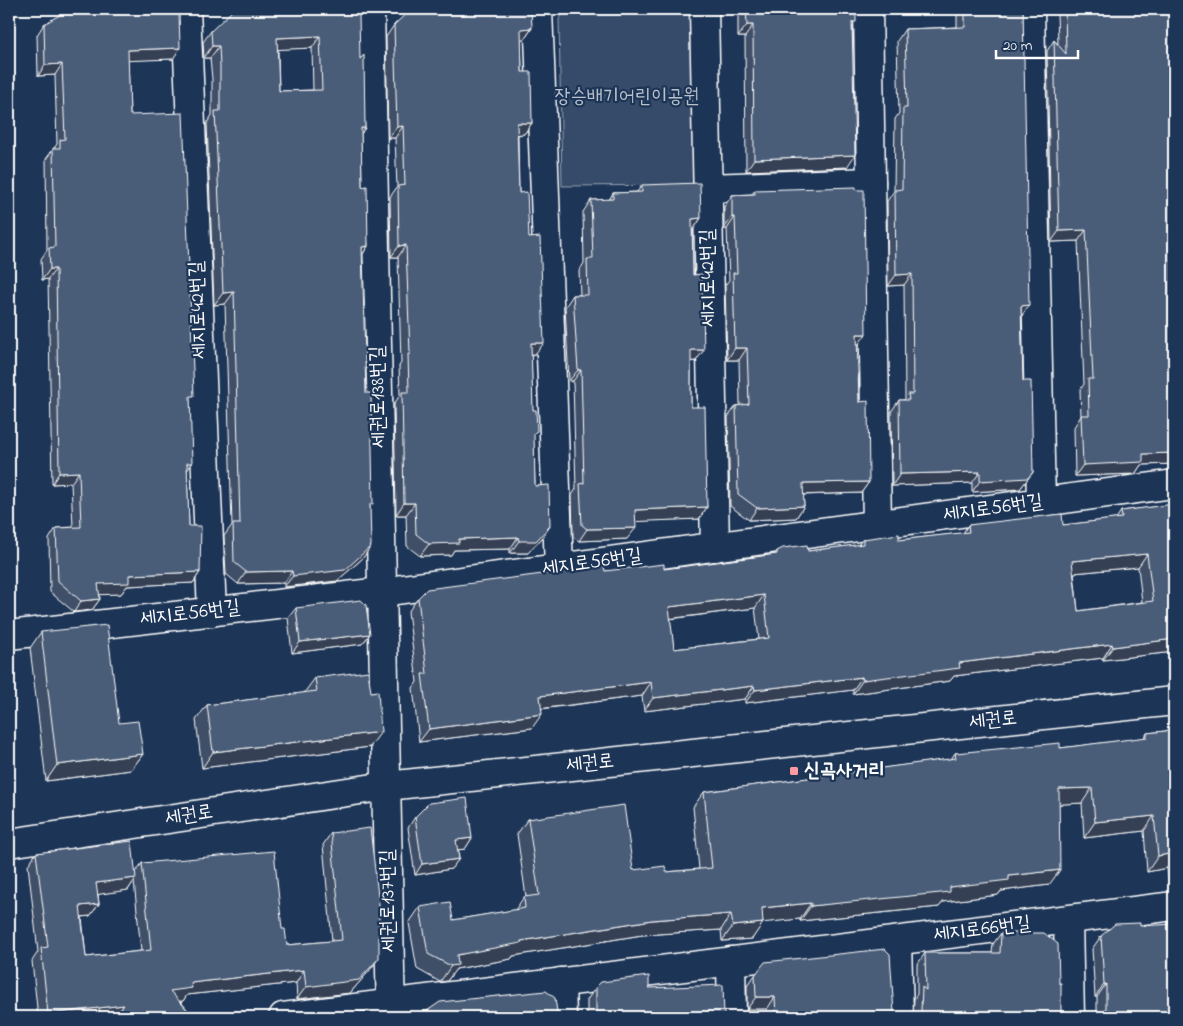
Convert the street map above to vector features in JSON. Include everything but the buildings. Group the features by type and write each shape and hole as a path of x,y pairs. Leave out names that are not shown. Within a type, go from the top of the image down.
{"street":[{"name":"세지로42번길","path":"186,9 212,612"},
{"name":"세권로138번길","path":"370,9 381,446 381,592 386,786"},
{"path":"538,9 559,568"},
{"name":"세지로42번길","path":"704,9 715,547"},
{"path":"868,9 876,524"},
{"path":"1030,9 1040,502"},
{"path":"708,188 871,182"},
{"name":"세지로56번길","path":"9,635 381,592 1174,484"},
{"name":"세권로","path":"9,843 386,786 1174,701"},
{"name":"세권로137번길","path":"386,786 391,1011"},
{"name":"세지로66번길","path":"283,1017 391,1011 561,982 1174,906"},
{"path":"1068,920 1070,1017"},
{"path":"897,941 898,1017"},
{"path":"731,961 732,1017"},
{"path":"561,982 562,1017"}],"green space":[{"name":"장승배기어린이공원","path":"565,9 691,9 696,185 562,186 559,19"}],"place":[{"name":"신곡사거리","path":"794,771"}]}
